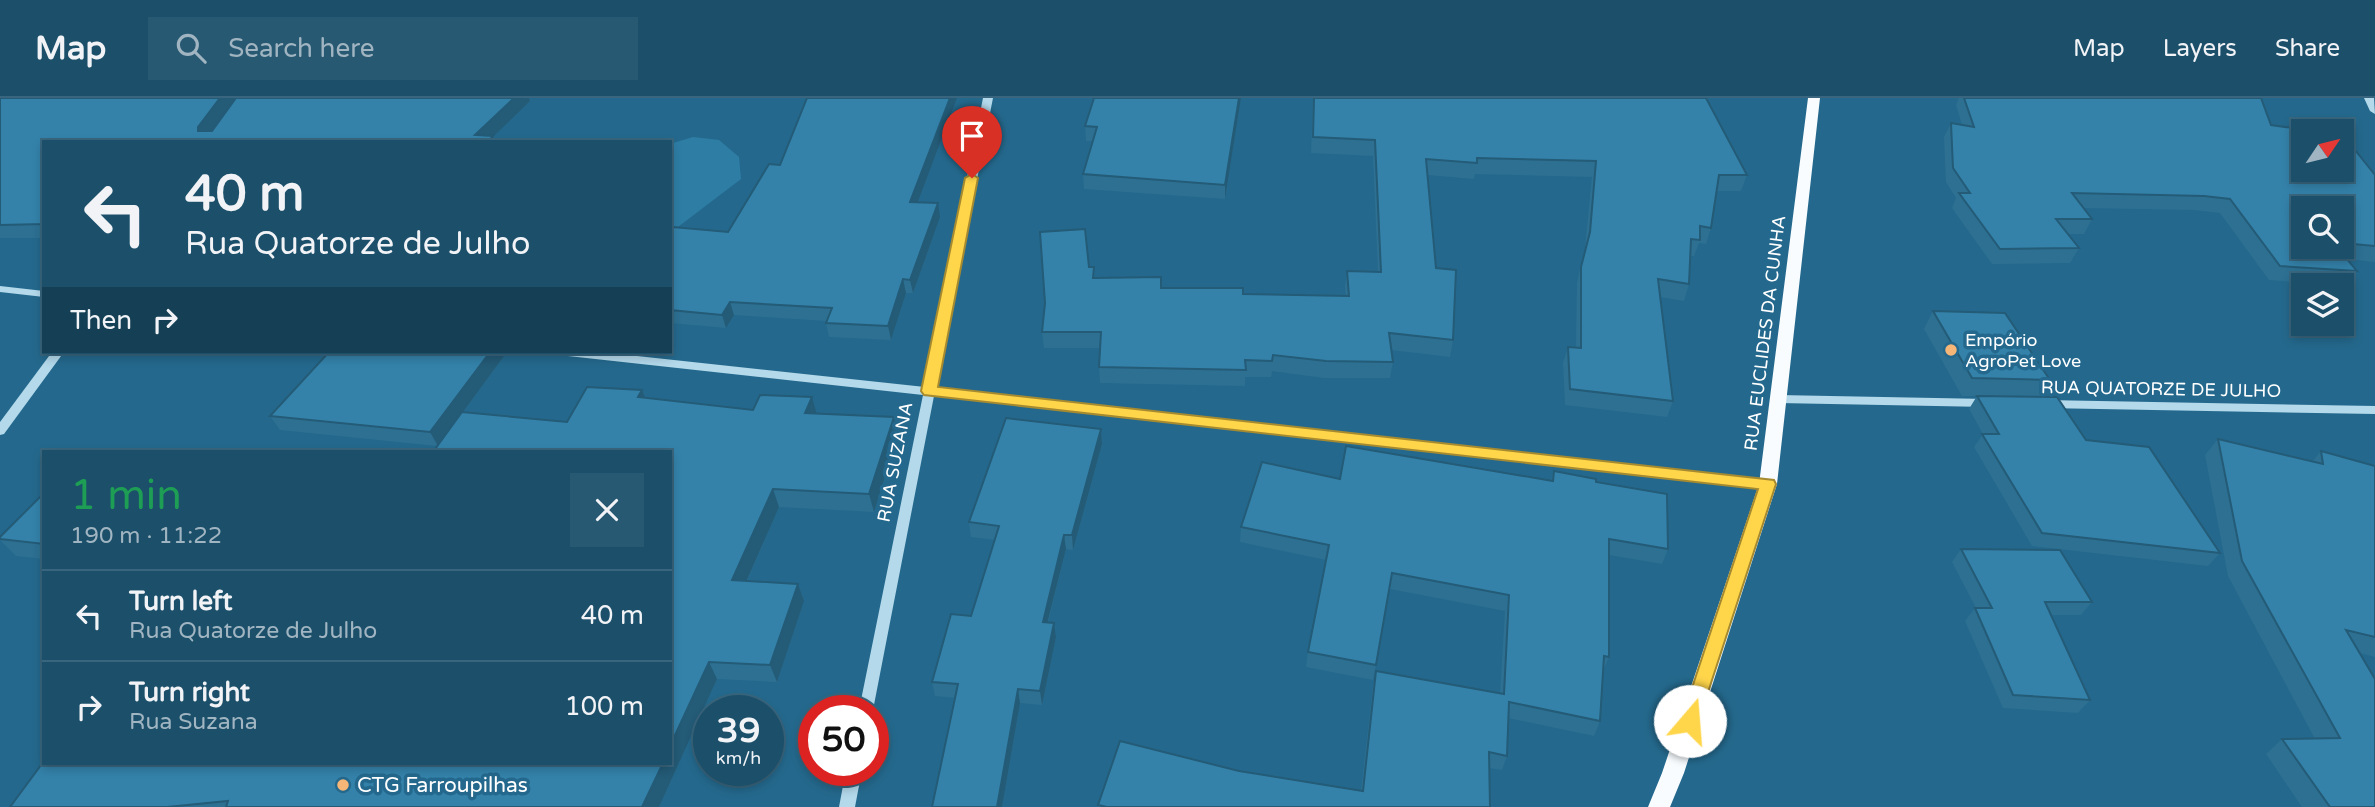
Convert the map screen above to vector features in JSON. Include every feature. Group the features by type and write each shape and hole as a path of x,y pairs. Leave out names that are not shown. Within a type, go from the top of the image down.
{"main road":[{"name":"RUA EUCLIDES DA CUNHA","path":"1659,807 1673,773 1768,484 1814,98"}],"street":[{"name":"RUA SUZANA","path":"869,695 988,98"},
{"path":"2369,98 2375,111"},
{"path":"0,289 42,294"},
{"path":"0,431 57,354"},
{"path":"587,354 1768,484"},
{"path":"1779,399 1996,403"},
{"name":"RUA QUATORZE DE JULHO","path":"2036,404 2375,410"},
{"path":"847,807 851,786"}],"shaded area":[{"path":"693,137 719,140 739,157 741,179 672,231 672,143"}],"building":[{"path":"0,98 220,98 198,127 198,131 212,131 236,98 514,98 475,135 493,136 490,140 42,140 42,224 0,225"},
{"path":"807,98 950,98 910,202 938,203 910,280 903,279 888,326 826,323 832,308 730,302 722,315 672,310 673,227 728,232 769,164 780,165"},
{"path":"1094,98 1239,98 1225,185 1083,174 1097,127 1085,126"},
{"path":"1314,98 1706,98 1747,175 1719,175 1711,228 1700,226 1700,240 1691,239 1689,284 1658,279 1673,401 1570,389 1568,347 1581,348 1581,267 1590,232 1596,161 1477,158 1477,163 1426,159 1436,268 1456,270 1453,340 1389,333 1393,362 1326,361 1273,355 1272,361 1245,360 1246,370 1099,367 1101,332 1042,332 1045,303 1040,232 1085,229 1089,267 1094,267 1093,278 1161,277 1161,288 1243,288 1243,294 1349,296 1347,271 1381,272 1375,140 1313,137"},
{"path":"1964,98 2261,98 2271,125 2291,128 2291,182 2354,182 2354,149 2375,175 2375,246 2354,244 2354,196 2291,196 2291,259 2347,259 2357,271 2280,266 2230,199 2072,193 2092,219 2056,219 2079,248 2000,249 1959,193 1970,193 1953,168 1951,123 1974,127"},
{"path":"1933,311 2005,313 2050,380 1972,378"},
{"path":"327,354 488,354 430,432 270,416"},
{"path":"587,387 642,390 638,397 753,410 760,395 812,397 805,413 894,417 869,494 773,489 732,580 798,584 770,665 709,662 672,742 672,450 434,450 462,412 567,422"},
{"path":"1977,396 2057,397 2086,440 2149,447 2220,553 2042,533 1982,434 1999,434"},
{"path":"1006,418 1101,429 1072,535 1064,535 1043,622 1054,623 1040,691 1018,689 997,807 932,807 958,684 932,682 951,614 971,616 999,526 969,522"},
{"path":"2218,439 2323,464 2321,451 2375,466 2375,637 2346,630 2375,679 2375,807 2330,807 2282,739 2340,738 2242,561"},
{"path":"1346,446 1553,481 1554,471 1596,479 1596,482 1667,494 1668,549 1609,539 1609,657 1604,656 1600,721 1509,702 1507,756 1489,752 1490,807 1098,805 1120,741 1239,771 1363,791 1376,671 1504,694 1509,595 1392,573 1376,665 1308,652 1329,545 1241,527 1262,462 1340,479"},
{"path":"42,495 42,544 0,537"},
{"path":"1961,549 2060,550 2092,602 2045,602 2090,700 2013,695 1975,608 1992,608"},
{"path":"42,764 662,765 642,807 226,807 228,801 167,807 10,807"}],"place":[{"name":"Empório AgroPet Love","path":"1951,350"},
{"name":"CTG Farroupilhas","path":"343,785"}],"route":[{"path":"972,178 929,391 1768,484 1690,721"}]}
